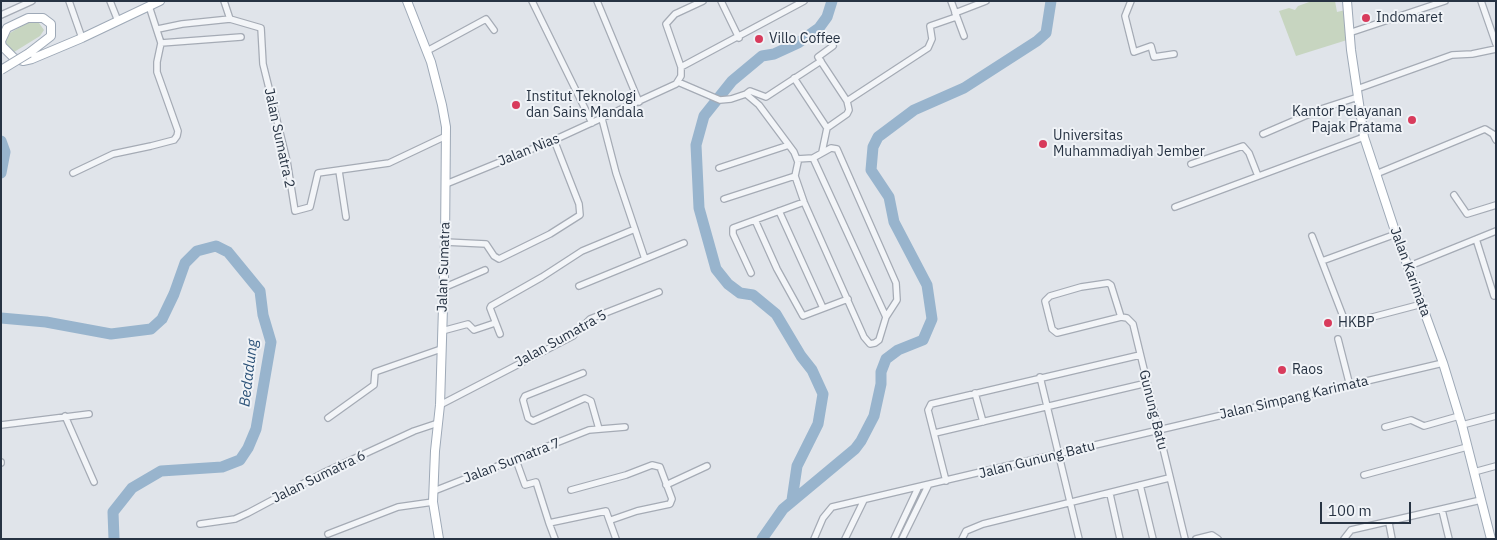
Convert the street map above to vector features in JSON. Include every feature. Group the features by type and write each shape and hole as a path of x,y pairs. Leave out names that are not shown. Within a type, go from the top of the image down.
{"main road":[{"name":"Jalan Sumatra","path":"407,1 428,51 442,105 446,136 440,405 433,502 439,539"},
{"name":"Jalan Karimata","path":"1347,1 1349,33 1364,137 1407,267 1443,363 1462,425 1491,539"},
{"path":"1,70 29,53 51,36 52,24 42,18 28,18 7,28 1,41 2,46 14,58 23,61 82,38 153,3"}],"street":[{"path":"1,15 18,4 32,1"},
{"path":"69,1 82,38"},
{"path":"110,1 118,21"},
{"path":"158,29 182,24 230,19 224,1"},
{"path":"532,1 592,123"},
{"path":"597,1 639,102"},
{"path":"703,1 675,14 667,22 666,28 681,67 678,82 720,100 746,94 750,90 766,97 821,61"},
{"path":"721,1 739,38"},
{"path":"681,67 739,38 804,1"},
{"path":"951,1 964,36"},
{"path":"847,101 930,46 932,39 930,26 985,1"},
{"path":"1131,1 1125,16 1134,52 1151,46 1154,57 1174,54"},
{"path":"1349,33 1445,1"},
{"path":"1481,1 1496,44"},
{"path":"73,173 113,154 174,140 177,136 178,131 158,72 161,43 153,3"},
{"name":"Jalan Sumatra 2","path":"230,19 260,28 263,64 288,161 294,211 310,207 318,174 397,160 446,136"},
{"path":"428,51 486,19 494,30"},
{"path":"161,43 241,37"},
{"path":"822,152 827,128 847,114 849,110 847,101 818,55 833,46"},
{"path":"1263,134 1357,93 1452,55 1472,54 1496,49"},
{"path":"794,78 827,128"},
{"name":"Jalan Nias","path":"446,184 602,119 678,82"},
{"path":"746,94 759,104 797,159 795,176 804,202 864,337 870,344 879,340 886,317 897,300 896,283 836,149 834,147 813,158 797,159"},
{"path":"602,119 616,173 645,259"},
{"path":"1376,174 1486,129 1495,135"},
{"path":"1175,207 1364,137"},
{"path":"445,242 486,244 494,256 499,259 576,219 581,211 554,140"},
{"path":"719,168 789,145"},
{"path":"1191,164 1243,146 1249,153 1258,176"},
{"path":"813,158 886,317"},
{"path":"339,171 346,217"},
{"path":"724,199 795,176"},
{"path":"1454,195 1467,214 1496,205"},
{"path":"751,273 732,230 735,227 804,202"},
{"path":"779,211 823,308"},
{"path":"755,220 777,269 804,316 848,298"},
{"path":"500,334 490,308 493,304 542,277 582,251 635,229"},
{"path":"1407,267 1496,231"},
{"path":"1322,261 1396,234"},
{"path":"1312,236 1346,324 1422,304"},
{"path":"1476,239 1494,296"},
{"path":"579,286 684,243"},
{"path":"443,288 484,270"},
{"path":"1121,317 1111,285 1108,283 1081,287 1050,296 1045,301 1052,329 1057,332 1121,317 1127,318 1133,324 1140,355"},
{"name":"Jalan Sumatra 5","path":"440,405 573,336 590,319 659,292"},
{"path":"442,331 468,324 474,330 496,323"},
{"path":"1338,339 1350,386"},
{"path":"328,418 374,385 375,372 441,349"},
{"name":"Gunung Batu","path":"946,481 928,406 936,402 1140,355 1185,539"},
{"name":"Jalan Simpang Karimata","path":"1146,433 1443,363"},
{"path":"583,373 525,396 523,400 528,418 533,421 585,398 592,401 599,429"},
{"path":"1040,377 1078,539"},
{"path":"934,433 1147,383"},
{"path":"975,393 983,422"},
{"path":"1,425 89,414"},
{"path":"65,416 94,482"},
{"path":"1385,428 1411,420 1424,426 1459,416"},
{"path":"1462,425 1496,416"},
{"name":"Jalan Sumatra 6","path":"200,524 242,516 323,473 414,431 438,423"},
{"name":"Jalan Sumatra 7","path":"434,491 589,430 626,427"},
{"name":"Jalan Gunung Batu","path":"918,488 1146,433"},
{"path":"1364,475 1468,447"},
{"path":"516,460 525,485 536,482 554,539"},
{"path":"571,490 626,475 652,465 660,467 672,499 670,504 637,511 612,520"},
{"path":"666,485 707,466"},
{"path":"1474,472 1496,466"},
{"path":"962,539 966,531 974,527 1169,478"},
{"path":"1140,485 1153,539"},
{"path":"902,539 928,486"},
{"path":"814,539 829,508 918,488"},
{"path":"894,539 918,488"},
{"path":"1110,494 1120,539"},
{"path":"844,539 864,500"},
{"path":"1344,539 1351,530 1389,523 1481,500"},
{"path":"328,534 398,507 433,502"},
{"path":"1442,510 1449,539"},
{"path":"549,522 606,511 612,520 616,539"},
{"path":"1389,523 1392,539"},
{"path":"1196,539 1212,535 1218,539"}],"green space":[{"path":"1312,1 1335,1 1337,12 1345,10 1347,40 1296,56 1279,11 1289,8 1295,10 1298,6"},
{"path":"30,21 39,23 44,30 40,36 14,52 8,52 5,41 10,33"}],"waterway":[{"path":"792,500 797,466 818,424 823,394 812,370 801,356 776,314 753,295 740,293 728,284 716,269 699,208 696,145 704,116 732,81 762,56 774,54 798,43 819,28 827,17 832,1"},
{"path":"762,539 783,509 855,449 874,416 881,384 881,372 886,359 898,350 923,340 932,319 927,285 894,222 889,197 871,170 873,147 878,137 914,110 964,88 1037,41 1046,33 1051,1"},
{"name":"Bedadung","path":"1,141 5,152 1,173"},
{"name":"Bedadung","path":"1,318 46,322 111,334 151,329 162,319 174,294 185,263 197,251 216,246 228,252 260,291 263,315 271,342 256,429 248,448 240,460 222,467 161,471 132,488 113,512 114,539"}],"place":[{"name":"Indomaret","path":"1366,18"},
{"name":"Villo Coffee","path":"759,39"},
{"name":"Institut Teknologi dan Sains Mandala","path":"516,105"},
{"name":"Kantor Pelayanan Pajak Pratama","path":"1412,120"},
{"name":"Universitas Muhammadiyah Jember","path":"1043,144"},
{"name":"HKBP","path":"1328,323"},
{"name":"Raos","path":"1282,370"}]}
